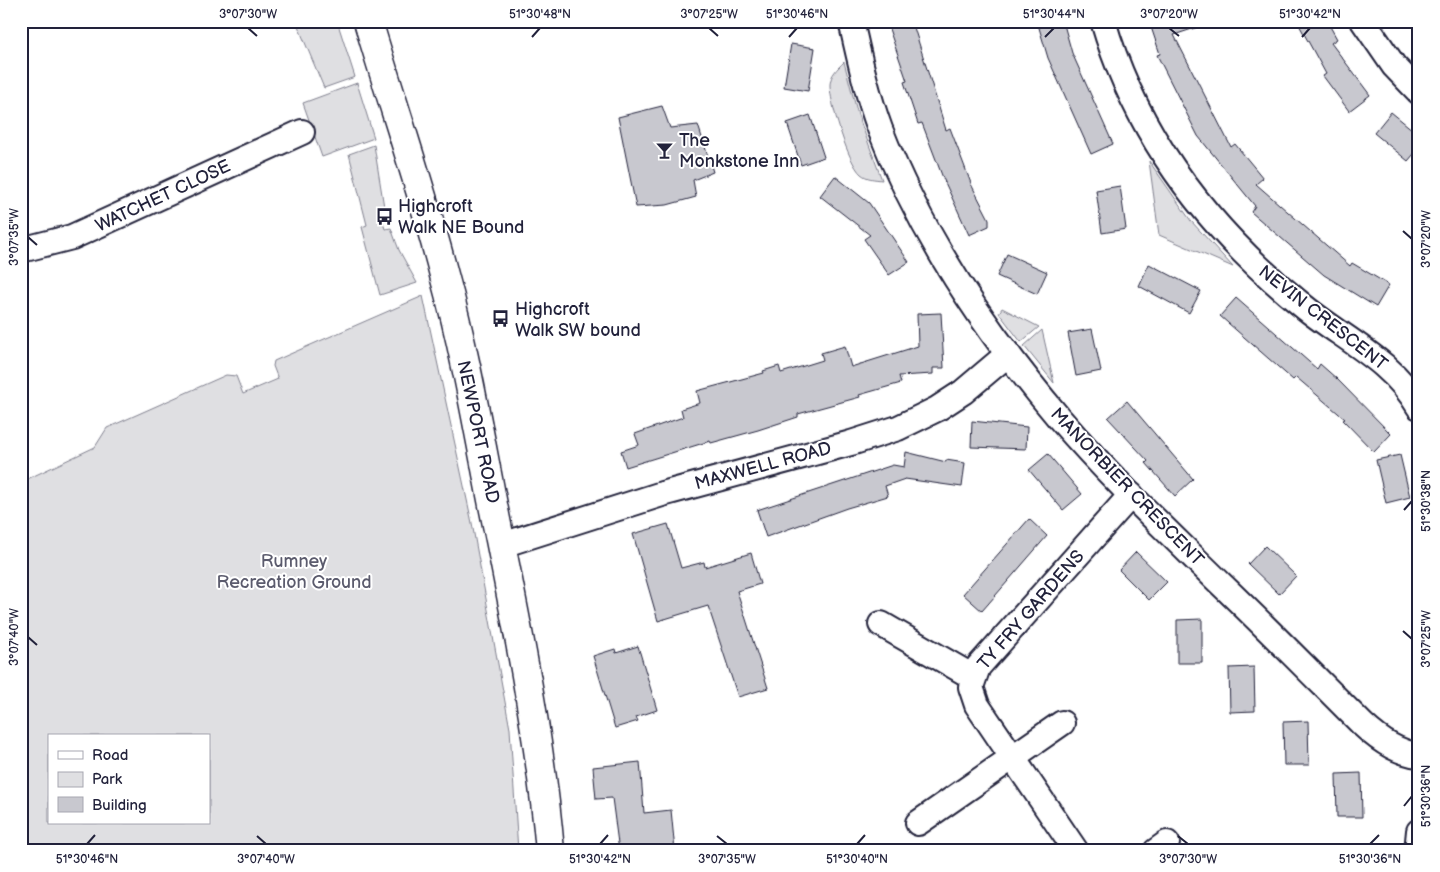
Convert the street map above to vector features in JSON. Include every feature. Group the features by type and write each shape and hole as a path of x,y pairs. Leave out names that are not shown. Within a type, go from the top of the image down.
{"main road":[{"name":"NEWPORT ROAD","path":"368,21 402,124 445,277 502,545 543,776 550,851"}],"street":[{"name":"MANORBIER CRESCENT","path":"851,21 864,78 880,128 906,187 932,239 966,294 1008,354 1059,418 1131,495 1374,736 1401,751 1419,755"},
{"name":"NEVIN CRESCENT","path":"1103,21 1120,71 1140,112 1167,160 1195,200 1226,236 1304,307 1412,382 1419,407"},
{"path":"1364,21 1394,66 1419,92"},
{"name":"WATCHET CLOSE","path":"21,250 72,237 302,132"},
{"name":"MAXWELL ROAD","path":"502,545 662,494 851,443 898,428 950,400 1008,354"},
{"name":"TY FRY GARDENS","path":"1076,851 977,705 971,687 973,677 982,662 1131,495"},
{"path":"881,624 973,677"},
{"path":"918,823 1062,723"},
{"path":"1417,851 1419,831"}],"green space":[{"path":"296,21 337,21 355,77 324,88"},
{"path":"844,62 858,115 882,180 868,178 861,174 851,158 840,131 830,84 833,74"},
{"path":"357,83 374,138 322,157 303,103"},
{"path":"374,145 384,207 379,209 385,229 391,228 399,250 417,283 380,295 362,227 367,225 349,154"},
{"path":"1149,161 1191,221 1233,267 1159,235"},
{"name":"Rumney Recreation Ground","path":"423,296 472,523 510,729 518,851 21,851 21,482 95,447 107,428 226,375 236,376 243,394 278,379 273,366 274,361"},
{"path":"1002,308 1039,327 1021,342 999,313"},
{"path":"1042,330 1054,383 1024,346"}],"building":[{"path":"902,21 912,21 946,130 950,128 972,186 989,219 989,226 969,235 943,178 922,123 918,124 904,82 907,81 888,26"},
{"path":"1037,21 1063,21 1072,53 1113,144 1091,154 1048,58"},
{"path":"1149,21 1206,21 1207,24 1174,35 1231,147 1235,144 1263,178 1256,184 1350,266 1352,263 1389,285 1376,307 1324,275 1251,212 1255,206 1198,136 1157,55 1160,54"},
{"path":"1297,21 1327,21 1337,39 1331,43 1370,95 1349,111 1323,76 1326,74"},
{"path":"791,44 815,48 808,91 784,87"},
{"name":"The Monkstone Inn","path":"662,106 670,128 698,125 713,172 693,180 696,197 667,205 636,207 618,117"},
{"path":"1391,112 1419,135 1419,148 1408,161 1374,133"},
{"path":"810,115 824,157 801,165 787,123"},
{"path":"835,176 869,203 909,262 889,275 864,239 870,235 820,196"},
{"path":"1120,186 1126,229 1102,233 1096,190"},
{"path":"1007,254 1047,272 1037,294 997,276"},
{"path":"1149,264 1201,291 1189,313 1139,286"},
{"path":"1236,298 1317,369 1320,364 1391,434 1374,452 1343,420 1345,419 1296,377 1293,380 1220,316"},
{"path":"941,313 944,368 933,368 933,374 899,376 901,383 859,395 860,397 798,414 798,417 758,430 711,443 710,441 626,467 621,451 639,445 635,434 683,417 681,409 700,403 697,391 764,373 763,371 779,366 781,373 823,360 821,353 845,346 851,367 918,346 917,314"},
{"path":"1092,329 1101,371 1076,376 1068,333"},
{"path":"1127,401 1193,479 1175,496 1146,463 1148,461 1108,418"},
{"path":"972,421 1027,427 1026,449 971,447"},
{"path":"906,452 946,462 946,460 965,463 962,487 905,479 885,486 888,496 847,508 766,537 757,510 893,465 904,467"},
{"path":"1048,454 1082,494 1063,510 1029,470"},
{"path":"1400,455 1410,497 1386,503 1376,460"},
{"path":"1029,519 1047,536 982,611 963,594"},
{"path":"668,524 681,568 704,562 705,567 751,553 760,584 737,591 768,688 738,697 708,606 658,621 633,534"},
{"path":"1265,546 1296,576 1279,594 1248,564"},
{"path":"1136,552 1167,582 1149,600 1119,570"},
{"path":"1202,619 1202,663 1177,663 1177,620"},
{"path":"638,646 657,710 636,717 638,721 615,728 593,656 615,649 616,653"},
{"path":"1254,667 1255,711 1230,712 1229,668"},
{"path":"1308,721 1309,765 1284,765 1283,722"},
{"path":"640,762 644,813 671,810 675,851 619,851 612,798 596,799 593,767"},
{"path":"1361,773 1362,817 1337,817 1336,774"}],"place":[{"name":"The Monkstone Inn","path":"665,150"},
{"name":"Highcroft Walk NE Bound","path":"384,216"},
{"name":"Highcroft Walk SW bound","path":"501,319"}]}
